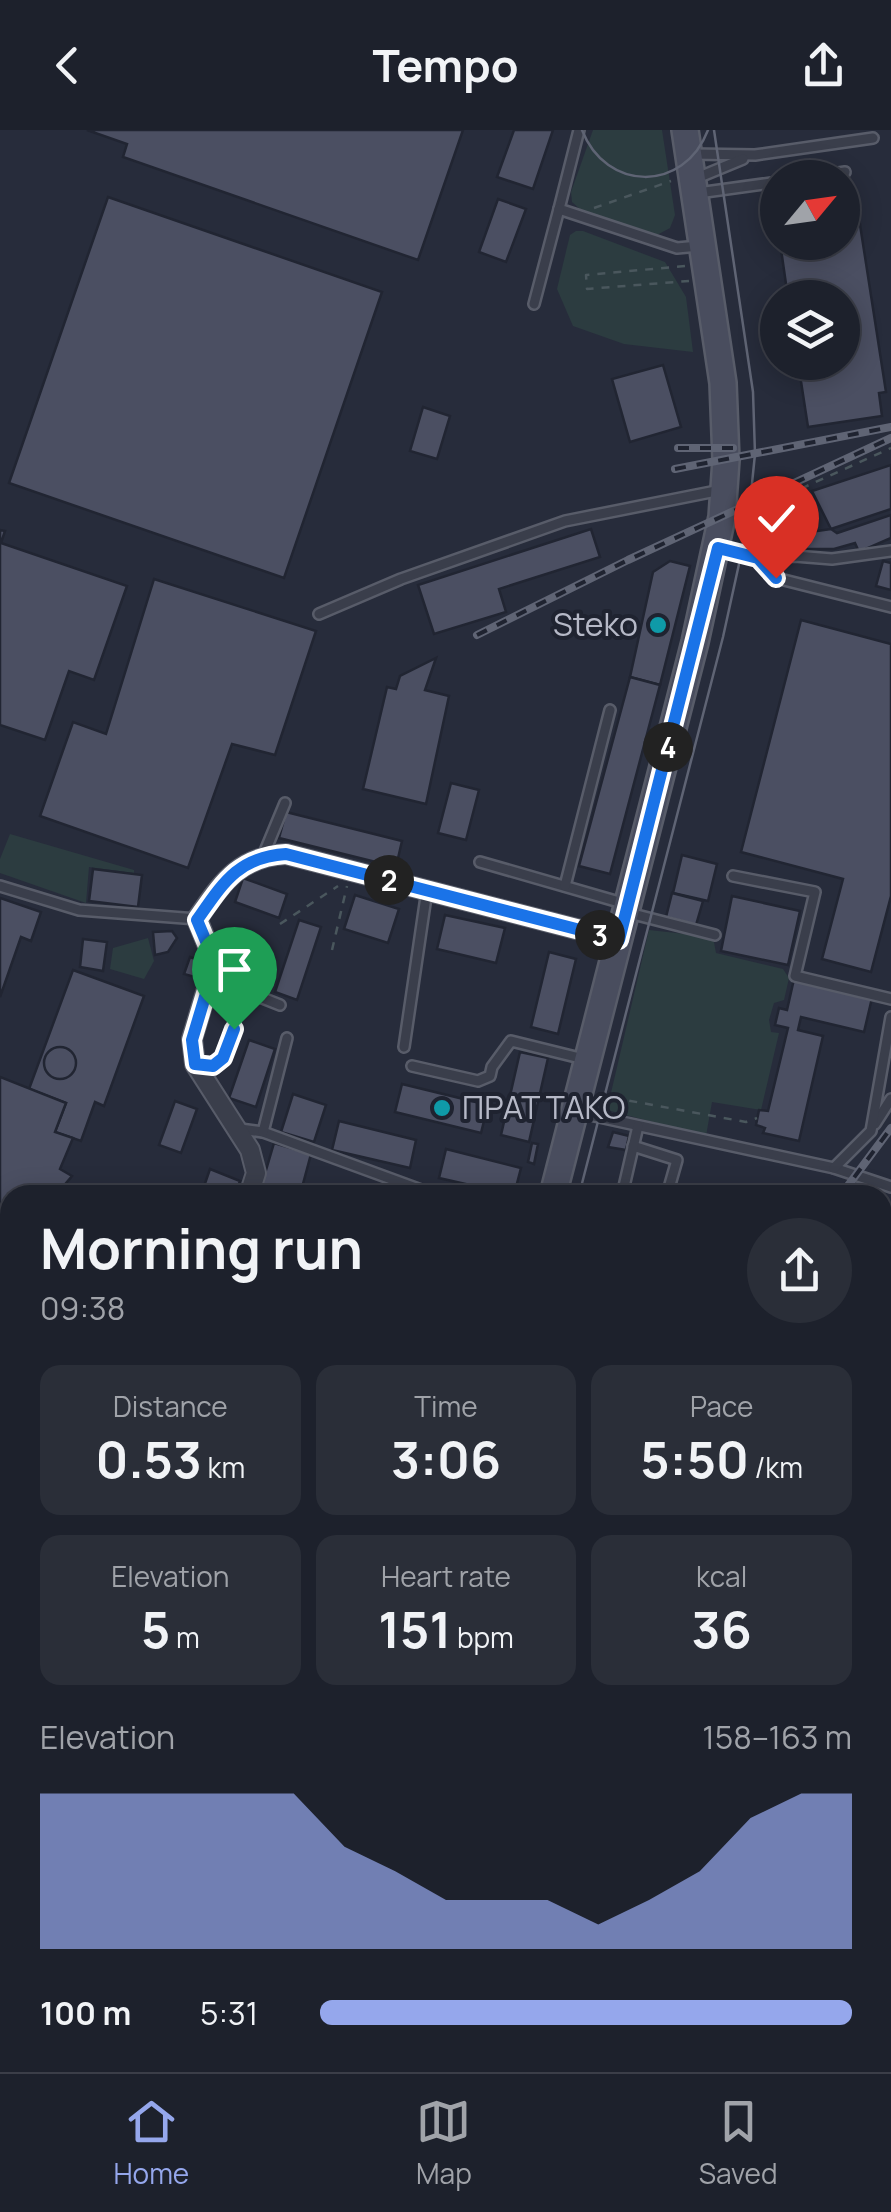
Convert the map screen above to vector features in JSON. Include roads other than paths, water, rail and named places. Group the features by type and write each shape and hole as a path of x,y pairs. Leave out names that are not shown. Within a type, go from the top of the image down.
{"main road":[{"path":"555,1185 718,548 724,490 724,401 695,256 687,168"}],"street":[{"path":"252,1185 256,1173 250,1150 195,1064 192,1040 212,978 210,951 197,920 222,884 246,863 263,856 286,854 619,940"}],"lane":[{"path":"534,304 579,130"},
{"path":"687,168 873,138"},
{"path":"687,168 755,155"},
{"path":"687,168 760,179"},
{"path":"560,209 695,256"},
{"path":"319,614 402,578 565,521 724,490"},
{"path":"718,548 758,558 832,559 891,551"},
{"path":"758,558 776,578 891,607"},
{"path":"564,886 610,710"},
{"path":"263,856 285,803"},
{"path":"480,862 715,935"},
{"path":"733,876 816,892 795,976 891,1000"},
{"path":"0,886 79,910 197,920"},
{"path":"404,1047 427,890"},
{"path":"212,978 280,1005"},
{"path":"871,1131 891,1017"},
{"path":"195,1064 213,1066 223,1058 234,1029"},
{"path":"263,1132 287,1038"},
{"path":"412,1066 478,1081 490,1076 511,1041 587,1059"},
{"path":"834,1168 871,1131 891,1099"},
{"path":"573,1112 834,1168 885,1185"},
{"path":"624,1185 638,1126"},
{"path":"238,1129 263,1132 408,1185"},
{"path":"633,1146 677,1160 671,1185"}],"tram line":[{"path":"582,130 593,150 608,165 626,174 645,177 664,174 682,165 697,151 708,130"},
{"path":"582,1185 723,637 748,523 755,454 753,392 714,130"}],"railway":[{"path":"675,469 891,427"},
{"path":"477,635 891,438"},
{"path":"678,448 733,448"},
{"path":"848,1185 891,1128"}],"place":[{"name":"Steko","path":"658,625"},
{"name":"ПРАТ ТАКО","path":"442,1108"}]}
